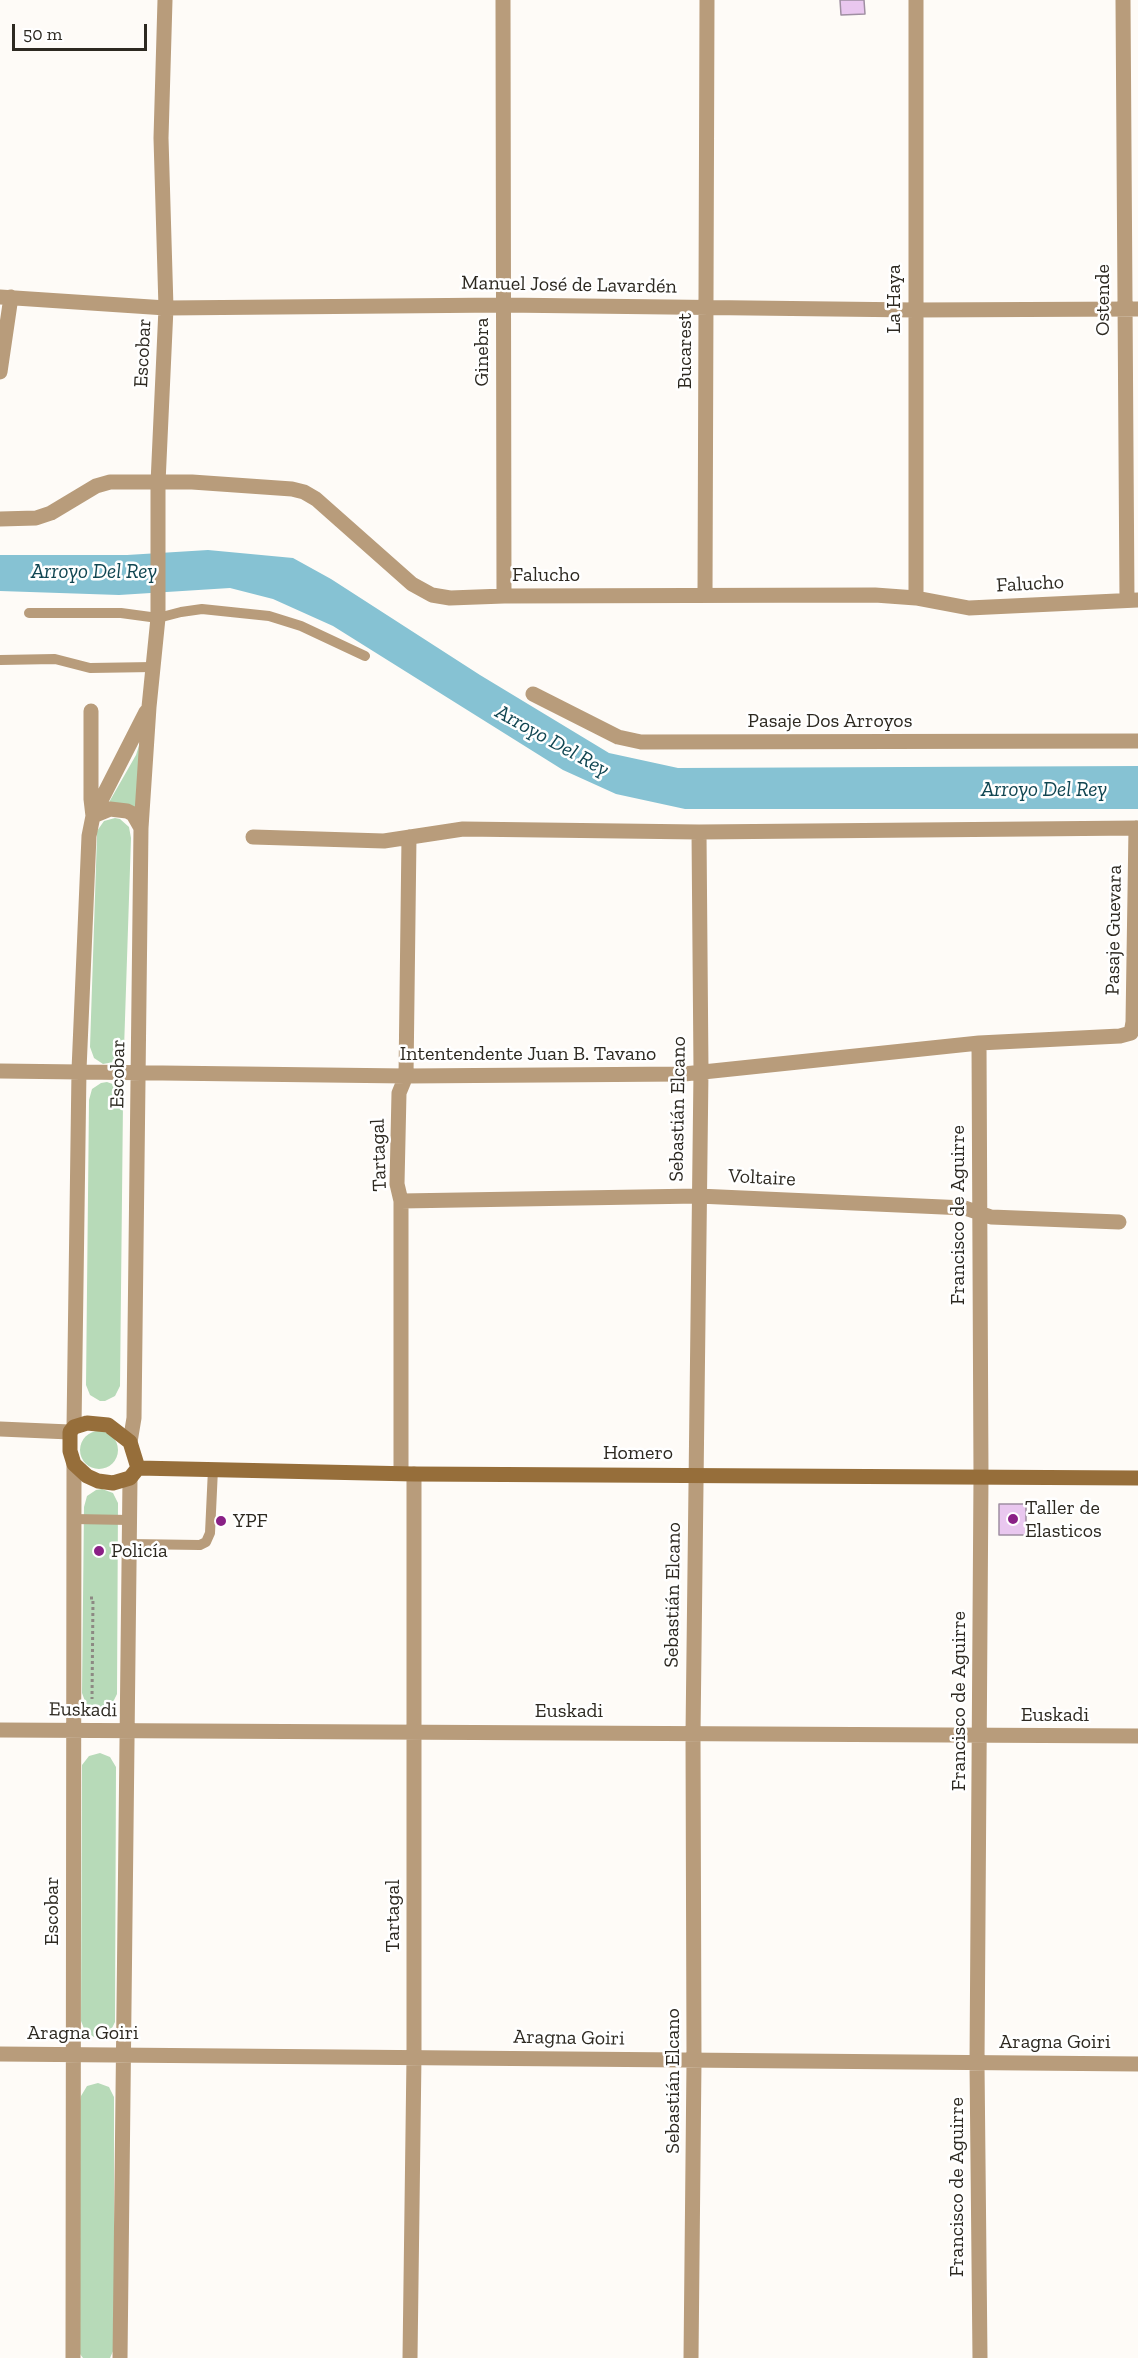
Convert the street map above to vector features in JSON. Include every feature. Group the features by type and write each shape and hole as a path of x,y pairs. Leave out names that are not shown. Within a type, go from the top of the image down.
{"main road":[{"path":"87,1423 108,1425 130,1442 134,1473 113,1483 98,1481 87,1476 74,1464 70,1451 72,1430 87,1423"},
{"name":"Homero","path":"134,1473 213,1469 408,1473 1138,1478"}],"street":[{"name":"Escobar","path":"130,1442 134,1418 141,828 158,614 158,483 166,308 161,138 165,0"},
{"name":"Ginebra","path":"503,0 504,596"},
{"name":"Bucarest","path":"705,595 707,0"},
{"name":"La Haya","path":"916,0 916,598"},
{"name":"Ostende","path":"1123,0 1131,309 1132,600"},
{"name":"Manuel José de Lavardén","path":"5,297 166,308 503,305 915,310 1131,309"},
{"path":"0,372 5,297"},
{"name":"Falucho","path":"0,519 36,518 51,513 96,486 110,482 192,482 304,492 316,499 412,584 432,595 450,598 874,595 916,598 969,608 1132,600"},
{"name":"Pasaje Dos Arroyos","path":"533,694 618,738 641,742 1138,741"},
{"name":"Escobar","path":"72,1430 79,1071 89,836 93,816 149,707"},
{"name":"Escobar","path":"91,711 93,816"},
{"path":"93,816 111,809 127,811 133,814 141,828"},
{"path":"253,837 384,841 463,829 699,832 1137,828"},
{"name":"Pasaje Guevara","path":"1131,1033 1137,828"},
{"name":"Sebastián Elcano","path":"691,2358 695,1474 701,1071 699,832"},
{"name":"Tartagal","path":"409,837 406,1076 399,1093 397,1185 401,1201 413,1731 414,2056 410,2358"},
{"name":"Intentendente Juan B. Tavano","path":"0,1071 406,1076 684,1074 979,1044 1120,1036 1131,1033"},
{"name":"Francisco de Aguirre","path":"979,1044 981,1476 977,2063 980,2358"},
{"name":"Voltaire","path":"401,1201 698,1196 965,1208 991,1217 1119,1222"},
{"path":"0,1429 72,1430"},
{"name":"Escobar","path":"73,2358 74,1464"},
{"path":"120,2358 129,1520 134,1473"},
{"name":"Euskadi","path":"0,1730 1138,1736"},
{"name":"Aragna Goiri","path":"0,2054 1138,2064"}],"lane":[{"path":"29,613 158,614 201,609 268,616 301,626 365,657"},
{"path":"0,660 55,659 90,668 153,667"},
{"path":"129,1544 200,1545 206,1542 210,1533 213,1469"},
{"path":"74,1519 129,1520"}],"green space":[{"path":"143,733 137,815 108,804 136,755"},
{"path":"120,819 129,827 131,838 124,1049 123,1054 114,1062 103,1064 94,1058 90,1047 97,831 104,821"},
{"path":"107,1082 118,1086 123,1096 120,1386 115,1396 100,1401 90,1395 86,1385 89,1100 92,1089"},
{"path":"99,1431 113,1436 118,1450 113,1464 99,1469 85,1464 80,1450 85,1436"},
{"path":"102,1489 113,1493 118,1503 117,1694 107,1708 96,1709 86,1704 82,1693 84,1507 87,1496"},
{"path":"100,1753 110,1757 116,1767 115,2022 110,2032 94,2037 85,2031 81,2021 82,1765 89,1756"},
{"path":"98,2083 109,2087 114,2097 114,2349 110,2358 83,2358 80,2354 80,2101 87,2086"}],"water":[{"name":"Arroyo Del Rey","path":"208,550 293,558 331,579 480,675 609,753 678,768 1138,766 1138,809 685,809 616,794 563,770 333,626 273,599 230,588 119,595 0,591 0,555 127,555"}],"building":[{"path":"840,0 864,0 865,14 841,15"},
{"name":"Taller de Elasticos","path":"999,1504 1026,1504 1026,1535 999,1535"}],"place":[{"name":"Taller de Elasticos","path":"1013,1519"},
{"name":"YPF","path":"221,1521"},
{"name":"Policía","path":"99,1551"}]}
